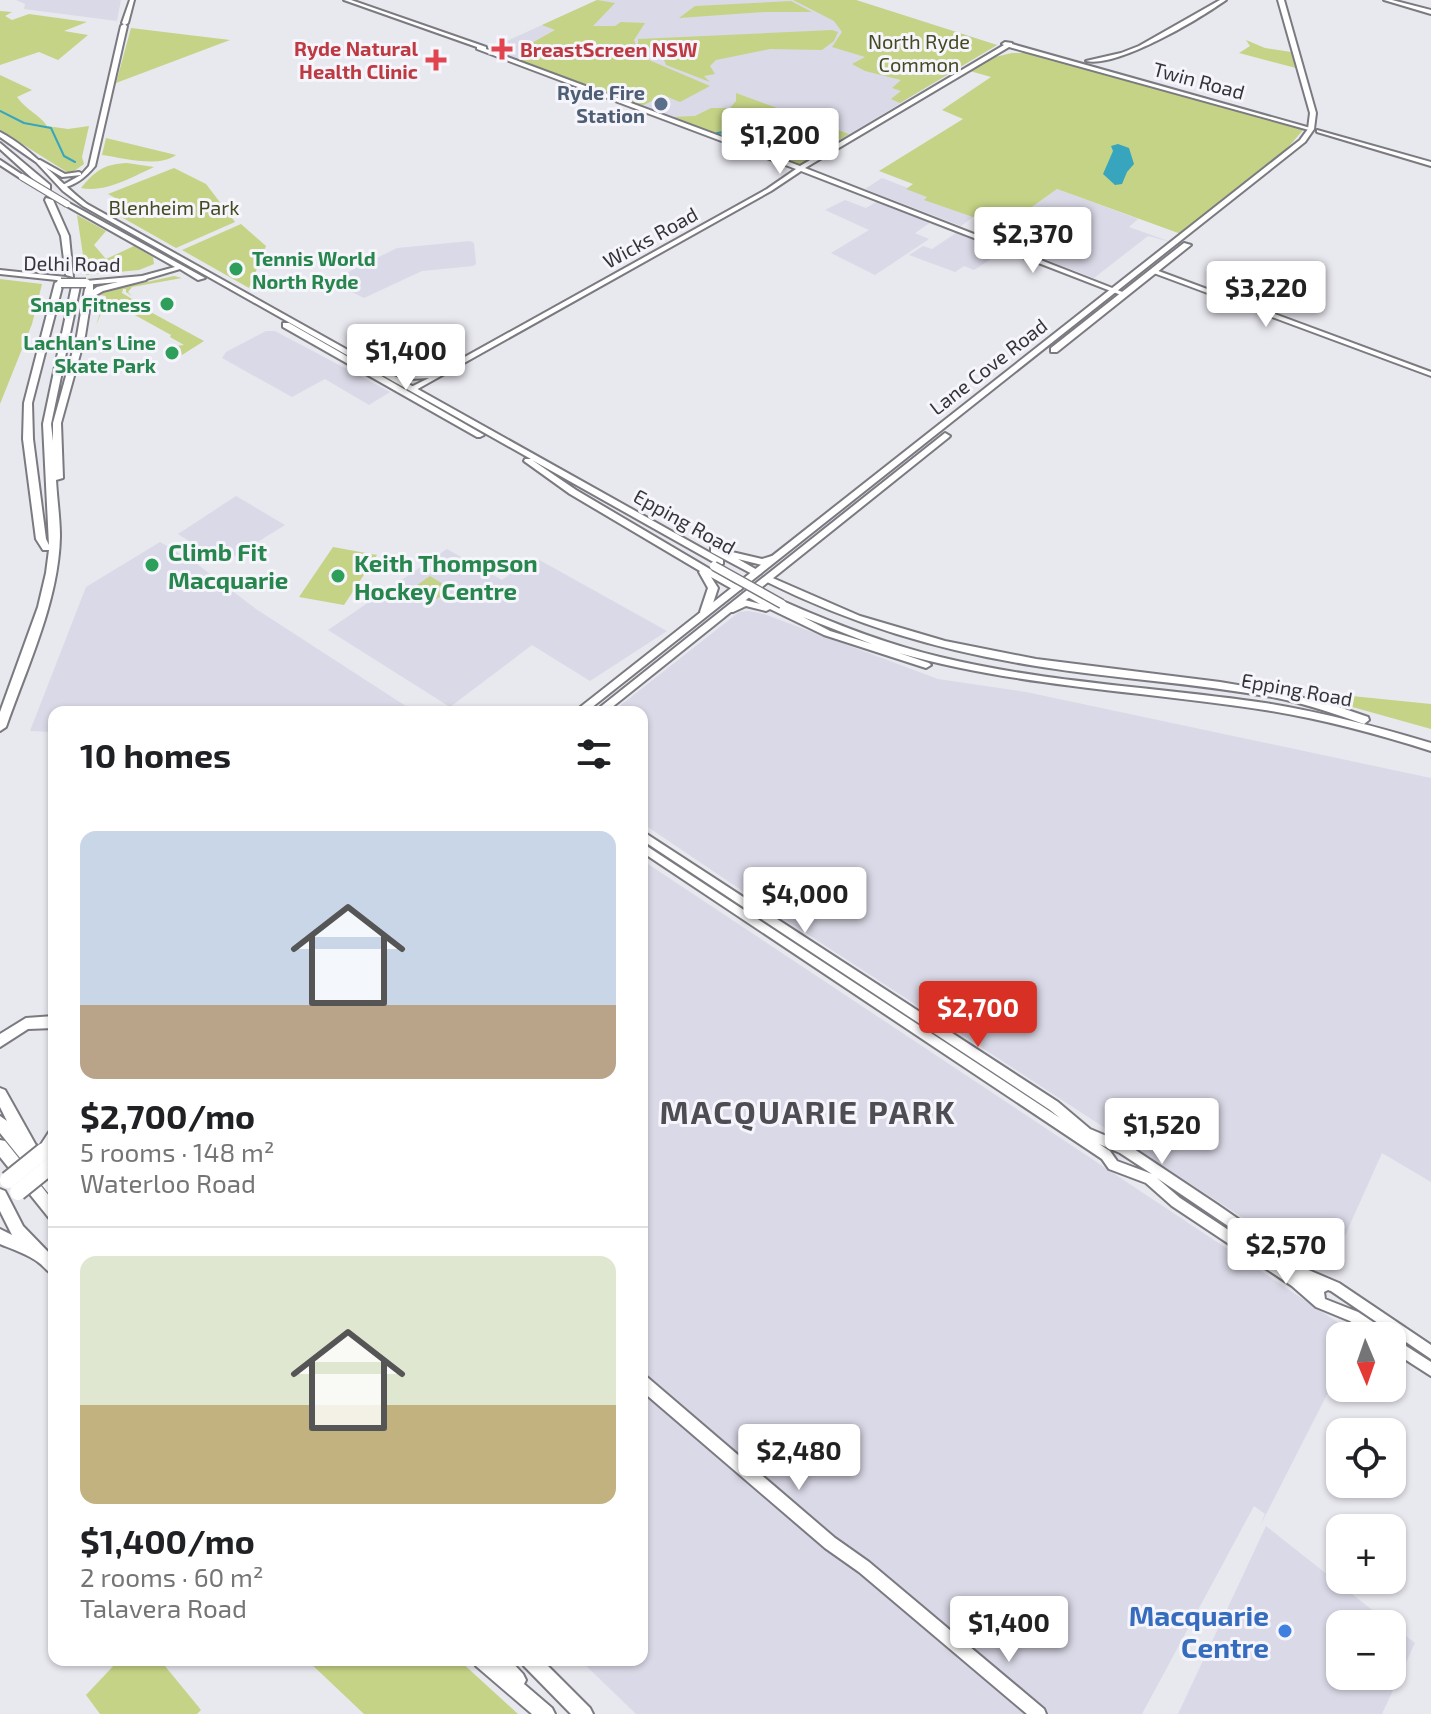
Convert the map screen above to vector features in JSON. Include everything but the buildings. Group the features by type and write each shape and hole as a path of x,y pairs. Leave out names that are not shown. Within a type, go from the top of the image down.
{"highway":[{"path":"1281,0 1315,130"},
{"path":"1288,0 1320,111 1315,130"},
{"name":"Lane Cove Road","path":"607,706 778,571 1118,292 1143,267 1306,149 1315,130"},
{"path":"1,140 34,180"},
{"path":"1,140 57,192 75,242 73,281 47,424 55,536"},
{"path":"43,590 46,548 40,422 73,281 65,236 49,200"},
{"name":"Lane Cove Road","path":"587,706 1026,362 1118,292 1153,271 1206,224"},
{"path":"1143,267 1153,271"},
{"path":"0,727 38,609 60,516 57,423 90,296 100,289 140,277"},
{"path":"73,281 90,296"},
{"path":"49,317 73,281"},
{"path":"44,282 50,294 49,317 33,377 27,422 41,539 46,548"},
{"name":"Epping Road","path":"756,573 768,579"},
{"path":"737,588 749,594"},
{"path":"0,704 38,609"},
{"path":"0,1041 26,1024 48,1022"},
{"path":"0,1094 41,1174"},
{"path":"0,1122 48,1182"},
{"path":"0,1146 48,1206"},
{"path":"4,1183 48,1157"},
{"path":"48,1158 18,1192 1,1202 14,1226 48,1263"},
{"path":"0,1236 48,1263"},
{"path":"489,1666 548,1714"},
{"path":"504,1666 548,1714"},
{"path":"536,1666 584,1714"}],"main road":[{"name":"Epping Road","path":"1,140 38,161 57,192 85,214 501,438 715,567"},
{"name":"Epping Road","path":"0,162 22,177 73,196 182,265 380,370 528,461 715,567 841,630 941,661 1016,676 1312,716 1431,747"},
{"path":"140,277 160,265 162,258"},
{"name":"Delhi Road","path":"0,274 44,282 73,281 157,275 182,265"},
{"name":"Delhi Road","path":"140,277 182,265"},
{"name":"Delhi Road","path":"0,274 73,281"},
{"path":"157,275 179,274 199,278"},
{"path":"501,438 547,458 756,573"},
{"path":"528,461 573,492 698,566 710,579 713,588 705,612"},
{"path":"716,551 753,560 772,559"},
{"path":"698,566 715,567 732,574 737,569 733,561"},
{"path":"715,567 737,588"},
{"path":"778,571 785,601"},
{"path":"768,579 785,601"},
{"path":"749,594 785,601"},
{"name":"Epping Road","path":"785,601 947,647 1019,662 1253,691 1334,708 1431,740"},
{"path":"730,610 748,603 785,601"}],"street":[{"path":"73,196 73,190 90,174 132,0"},
{"path":"346,0 801,168 1118,292"},
{"path":"1386,0 1431,12"},
{"path":"1097,66 1223,1"},
{"name":"Twin Road","path":"1008,43 1431,164"},
{"name":"Wicks Road","path":"408,390 446,372 769,190 1008,43"},
{"path":"991,54 1014,50 1038,51"},
{"path":"1097,66 1126,53"},
{"path":"38,161 64,176 81,173"},
{"path":"57,192 92,161"},
{"path":"57,192 82,177 92,161"},
{"path":"1153,271 1431,374"},
{"path":"380,370 410,377 434,375"},
{"name":"Wicks Road","path":"408,390 434,375 446,372"},
{"path":"648,839 1054,1106 1112,1152 1113,1165 1125,1160"},
{"path":"648,851 1112,1152 1260,1240 1295,1270 1327,1284 1431,1353"},
{"path":"1125,1160 1176,1202 1296,1282 1319,1301 1363,1322"},
{"path":"1319,1301 1317,1289 1327,1284"},
{"path":"1335,1310 1342,1306 1342,1294"},
{"path":"1406,1353 1431,1370"},
{"path":"648,1387 830,1543 864,1567 1039,1714"}],"shaded area":[{"path":"16,0 121,0 117,21 24,9 25,4"},
{"path":"597,0 856,0 997,45 800,164 489,49"},
{"path":"882,178 973,217 961,226 865,189"},
{"path":"1057,189 1138,219 1129,227 1171,242 1148,236 1094,278 990,238"},
{"path":"845,200 866,208 878,201 931,222 915,233 929,239 875,275 831,253 869,230 825,210"},
{"path":"956,233 1002,252 974,270 964,266 955,272 909,255 923,246 932,249"},
{"path":"474,243 476,264 473,266 422,271 364,298 330,281 397,248"},
{"path":"266,331 275,331 390,392 369,405 325,379 292,397 222,358 226,352"},
{"path":"236,496 285,525 224,563 178,534"},
{"path":"160,542 197,564 256,609 406,706 48,706 48,732 30,731 86,587"},
{"path":"447,549 502,580 534,557 667,631 590,681 532,645 448,706 328,630"},
{"path":"739,612 764,614 938,679 1026,692 1431,778 1431,1182 1382,1153 1330,1269 1323,1270 648,827 648,706 620,706"},
{"path":"648,864 1337,1322 1326,1322 1326,1396 1260,1526 1265,1514 1254,1506 1142,1714 636,1714 586,1666 648,1666"},
{"name":"Macquarie Centre","path":"1266,1526 1326,1573 1326,1594 1352,1594 1372,1610 1326,1610 1326,1690 1393,1690 1382,1714 1178,1714"},
{"name":"Macquarie Centre","path":"1406,1636 1415,1643 1406,1662"}],"green space":[{"path":"597,0 615,3 593,26 645,23 634,40 638,50 649,60 710,86 680,102 663,95 642,106 517,60 529,53 521,49 555,30 542,25"},
{"name":"North Ryde Common","path":"793,0 856,0 997,45 900,103 891,99 901,91 892,88 901,80 865,71 852,64 865,57 832,47 842,32 834,21"},
{"path":"791,1 812,12 679,18 695,6"},
{"path":"0,11 12,12 5,16 12,20 29,14 87,22 64,31 88,35 58,60 39,52 0,65"},
{"path":"131,28 230,40 116,83"},
{"path":"838,32 834,41 822,50 770,49 716,60 710,66 715,74 704,76 710,82 666,65 661,52 671,53 672,50 666,49 672,40 656,41 651,48 638,46 638,39"},
{"path":"1246,40 1265,48 1291,52 1296,68 1239,53 1250,46"},
{"path":"1031,53 1303,130 1285,151 1181,234 1057,189 1011,222 982,212 973,217 924,200 927,197 906,189 913,184 879,171 963,119 942,110 991,77 970,71 995,57"},
{"path":"0,75 32,90 17,97 47,126 68,129 89,126 82,157 84,164 70,174 0,130"},
{"path":"736,93 849,134 800,164 672,117 695,116 711,108 730,108 736,101"},
{"path":"106,138 176,155 150,162 102,155"},
{"path":"127,163 154,167 109,186 81,188 101,170"},
{"name":"Blenheim Park","path":"174,168 206,184 235,222 176,248 116,214 132,207 108,194"},
{"path":"77,215 106,231 94,245 106,259 134,246 153,257 154,264 139,270 86,275"},
{"name":"Tennis World North Ryde","path":"241,224 266,246 249,288 182,250"},
{"path":"174,276 182,278 132,287 128,292 132,296 123,289 122,293 137,302 121,299 117,304 106,303 96,325 106,296 100,295 102,292"},
{"path":"0,279 42,284 32,324 0,404"},
{"path":"145,309 204,341 182,355 175,346 184,345 133,314"},
{"name":"Keith Thompson Hockey Centre","path":"333,547 377,555 344,605 299,597"},
{"path":"430,576 451,589 428,605 407,592"},
{"path":"1312,692 1431,704 1431,729 1313,696"},
{"path":"113,1666 165,1666 201,1710 197,1714 100,1714 86,1695"},
{"path":"313,1666 466,1666 518,1714 364,1714"}],"water":[{"path":"1118,144 1129,148 1134,164 1122,184 1115,185 1103,174 1113,151 1111,146"}],"waterway":[{"path":"0,111 24,123 51,128 64,156 75,162"},
{"path":"717,133 747,129 784,132"}],"place":[{"name":"BreastScreen NSW","path":"502,49"},
{"name":"Ryde Natural Health Clinic","path":"436,60"},
{"name":"Ryde Fire Station","path":"661,104"},
{"name":"Tennis World North Ryde","path":"236,269"},
{"name":"Snap Fitness","path":"167,304"},
{"name":"Lachlan's Line Skate Park","path":"172,353"},
{"name":"Climb Fit Macquarie","path":"152,565"},
{"name":"Keith Thompson Hockey Centre","path":"338,576"},
{"name":"Macquarie Centre","path":"1285,1631"}],"district":[{"name":"MACQUARIE PARK","path":"808,1111"}]}
